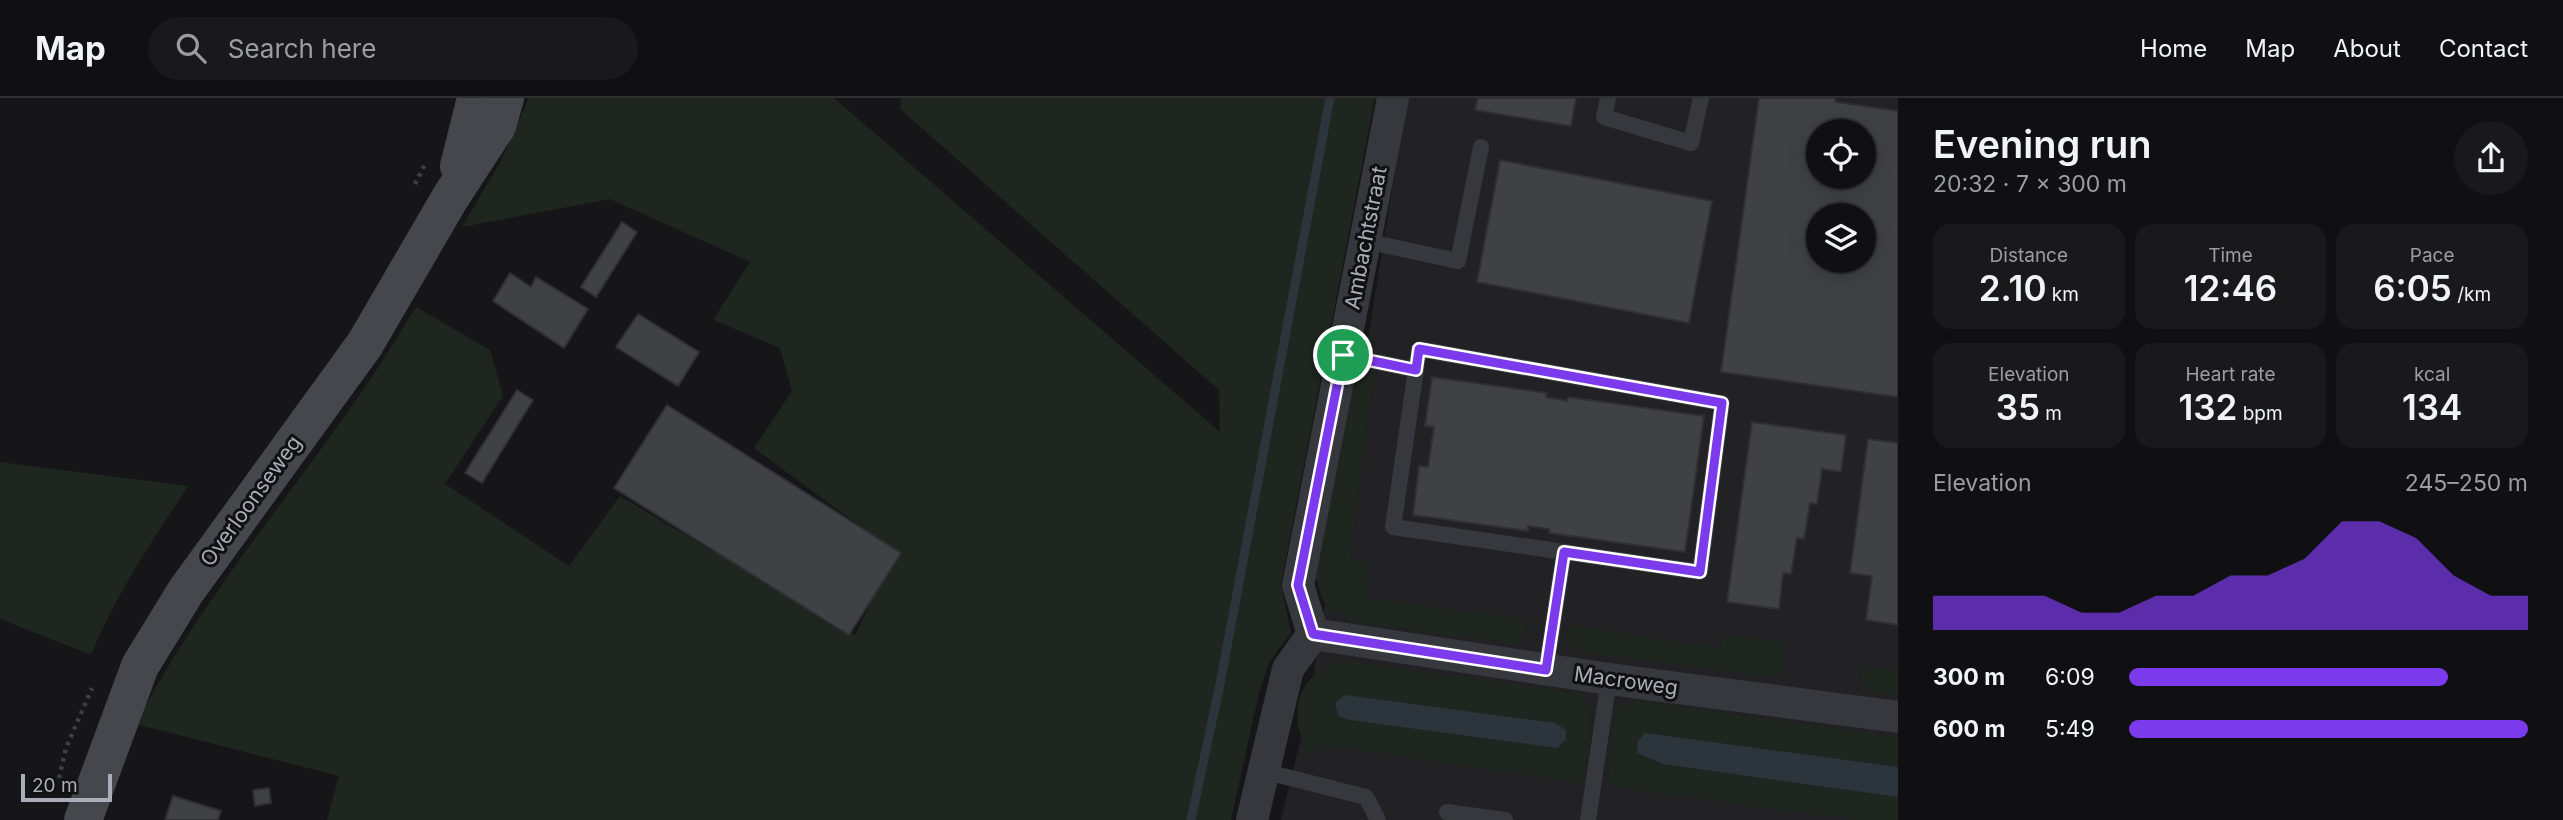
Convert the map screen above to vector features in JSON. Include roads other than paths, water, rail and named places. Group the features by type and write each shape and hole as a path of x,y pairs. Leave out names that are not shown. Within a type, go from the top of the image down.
{"street":[{"name":"Overloonseweg","path":"450,198 476,98"},
{"name":"Overloonseweg","path":"83,820 140,666 186,591 365,344 450,198 497,126 505,98"},
{"name":"Ambachtstraat","path":"1313,634 1298,585 1393,98"},
{"name":"Macroweg","path":"1313,634 1609,679 1898,717"},
{"path":"1252,820 1288,669 1313,634"}],"lane":[{"path":"1608,98 1604,117 1692,143 1700,98"},
{"path":"1365,241 1458,261 1481,147"},
{"path":"1419,349 1722,403 1700,572 1393,527 1416,370 1419,349"},
{"path":"1343,355 1416,370"},
{"path":"1546,670 1564,552"},
{"path":"1588,820 1609,679"},
{"path":"1263,771 1366,797 1378,820"},
{"path":"1447,812 1505,820"}],"waterway":[{"path":"1191,820 1220,684 1330,98"}]}
